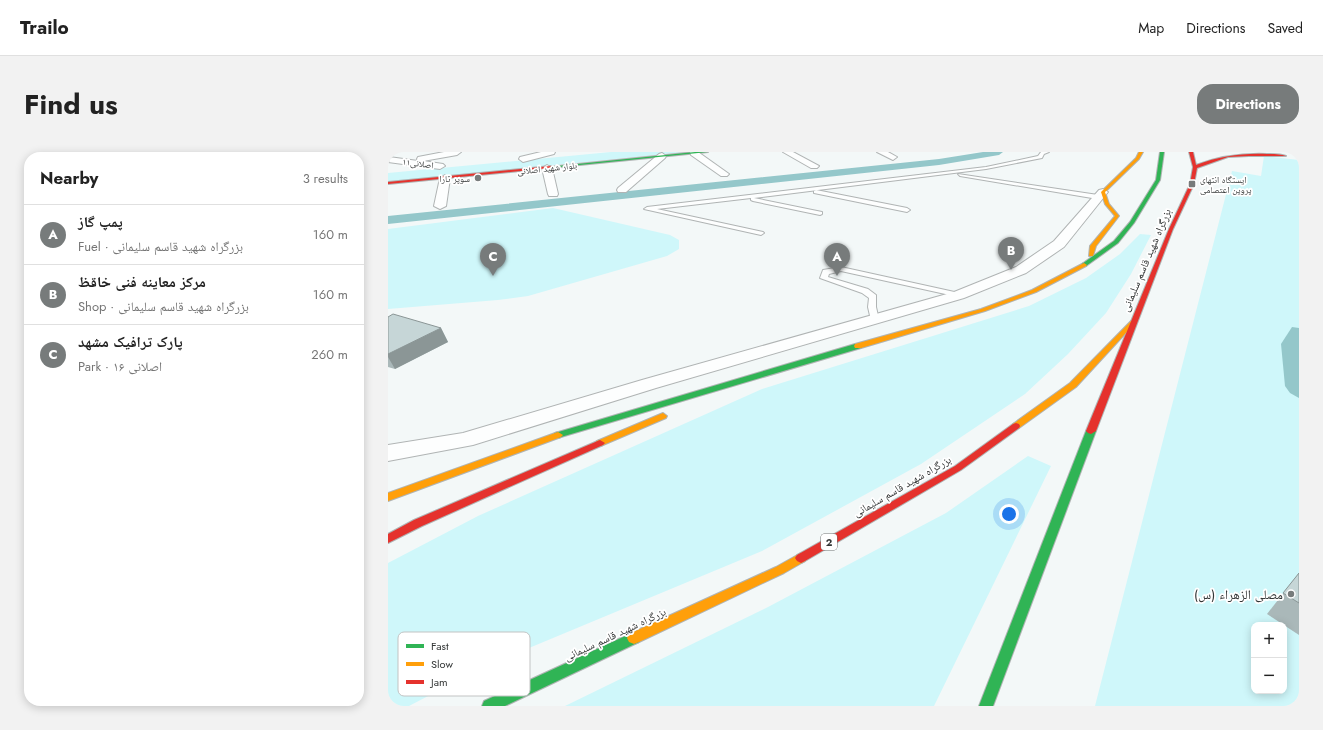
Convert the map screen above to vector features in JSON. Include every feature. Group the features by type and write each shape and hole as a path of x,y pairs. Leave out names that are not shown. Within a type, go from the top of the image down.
{"main road":[{"name":"بلوار شهید اصلانی","path":"388,183 706,152"},
{"path":"1089,262 1093,246 1117,216 1100,194 1138,158 1141,152"},
{"path":"388,497 544,440 754,376 983,310 1034,290 1089,262 1116,242 1132,222 1158,180 1162,152"},
{"name":"بزرگراه شهید قاسم سلیمانی","path":"530,687 780,570 958,468 1073,385 1133,322 1171,229 1192,184 1195,167 1191,152"},
{"path":"1195,167 1205,152"},
{"path":"1195,167 1216,157 1227,154 1289,157 1263,152"},
{"name":"بلوار شهید اصلانی","path":"519,159 562,155"},
{"path":"392,169 444,166"},
{"path":"986,706 1133,322"},
{"path":"388,539 418,523 754,376"},
{"name":"بزرگراه شهید قاسم سلیمانی","path":"489,706 510,696"}],"street":[{"path":"409,162 457,152"},
{"path":"519,159 551,152"},
{"path":"787,152 814,166"},
{"path":"881,152 893,157"},
{"path":"694,153 724,174"},
{"path":"622,190 662,156"},
{"name":"اصلانی۱۱","path":"388,160 444,166"},
{"name":"اصلانی۱۱","path":"388,160 396,163 392,169"},
{"path":"546,168 553,194"},
{"path":"440,206 445,178"},
{"path":"388,453 465,440 649,384 959,295 1021,270 1059,244 1100,194"}],"lane":[{"path":"761,233 647,208 993,167 1040,157 1042,153 1047,152"},
{"path":"946,173 1100,194"},
{"path":"805,190 908,210"},
{"path":"743,197 820,213"},
{"path":"875,320 872,307 873,297 865,291 824,278 826,272 842,269 959,295"}],"shaded area":[{"path":"611,152 685,152 388,182 388,173"},
{"path":"1264,156 1299,160 1299,706 1095,706 1232,171 1261,176"},
{"path":"553,208 670,235 679,240 679,249 667,256 528,296 498,300 388,309 388,229"},
{"path":"1140,234 1151,235 1131,274 1106,313 1068,354 1025,394 921,464 762,551 530,648 530,632 398,632 398,696 428,696 409,706 388,706 388,563 478,516 762,389 1029,306 1086,278 1120,254"},
{"path":"1292,327 1299,328 1299,398 1290,393 1285,386 1281,344"},
{"path":"1028,456 1051,466 934,706 565,706 768,607 946,513"}],"building":[{"path":"393,314 441,328 388,354 388,317"},
{"path":"1299,573 1299,603 1283,593"}],"waterway":[{"path":"388,220 939,162 999,152"}],"traffic: fast":[{"path":"550,167 706,152"},
{"path":"1084,265 1116,242 1132,223 1158,180 1162,152"},
{"path":"558,435 858,346"},
{"path":"986,706 1091,431"},
{"path":"530,687 634,638"},
{"path":"489,706 510,696"}],"traffic: slow":[{"path":"1091,255 1093,246 1117,216 1107,204 1103,192 1138,158 1141,152"},
{"path":"858,346 983,310 1034,291 1084,265"},
{"path":"1016,426 1073,385 1133,322"},
{"path":"600,443 663,416"},
{"path":"388,497 558,435"},
{"path":"634,638 780,570 801,558"}],"traffic: jam":[{"path":"1091,431 1171,229 1192,184 1195,167 1191,152"},
{"path":"1195,167 1228,156 1284,156"},
{"path":"388,183 550,167"},
{"path":"801,558 958,468 1016,426"},
{"path":"388,539 418,523 600,443"}],"place":[{"name":"سوپر تارا","path":"478,178"},
{"name":"ایستگاه انتهای پروین اعتصامی","path":"1192,184"},
{"name":"مرکز معاینه فنی خاقظ","path":"1011,270"},
{"name":"پارک ترافیک مشهد","path":"493,276"},
{"name":"پمپ گاز","path":"837,276"},
{"name":"مصلی الزهراء (س)","path":"1291,594"}]}
